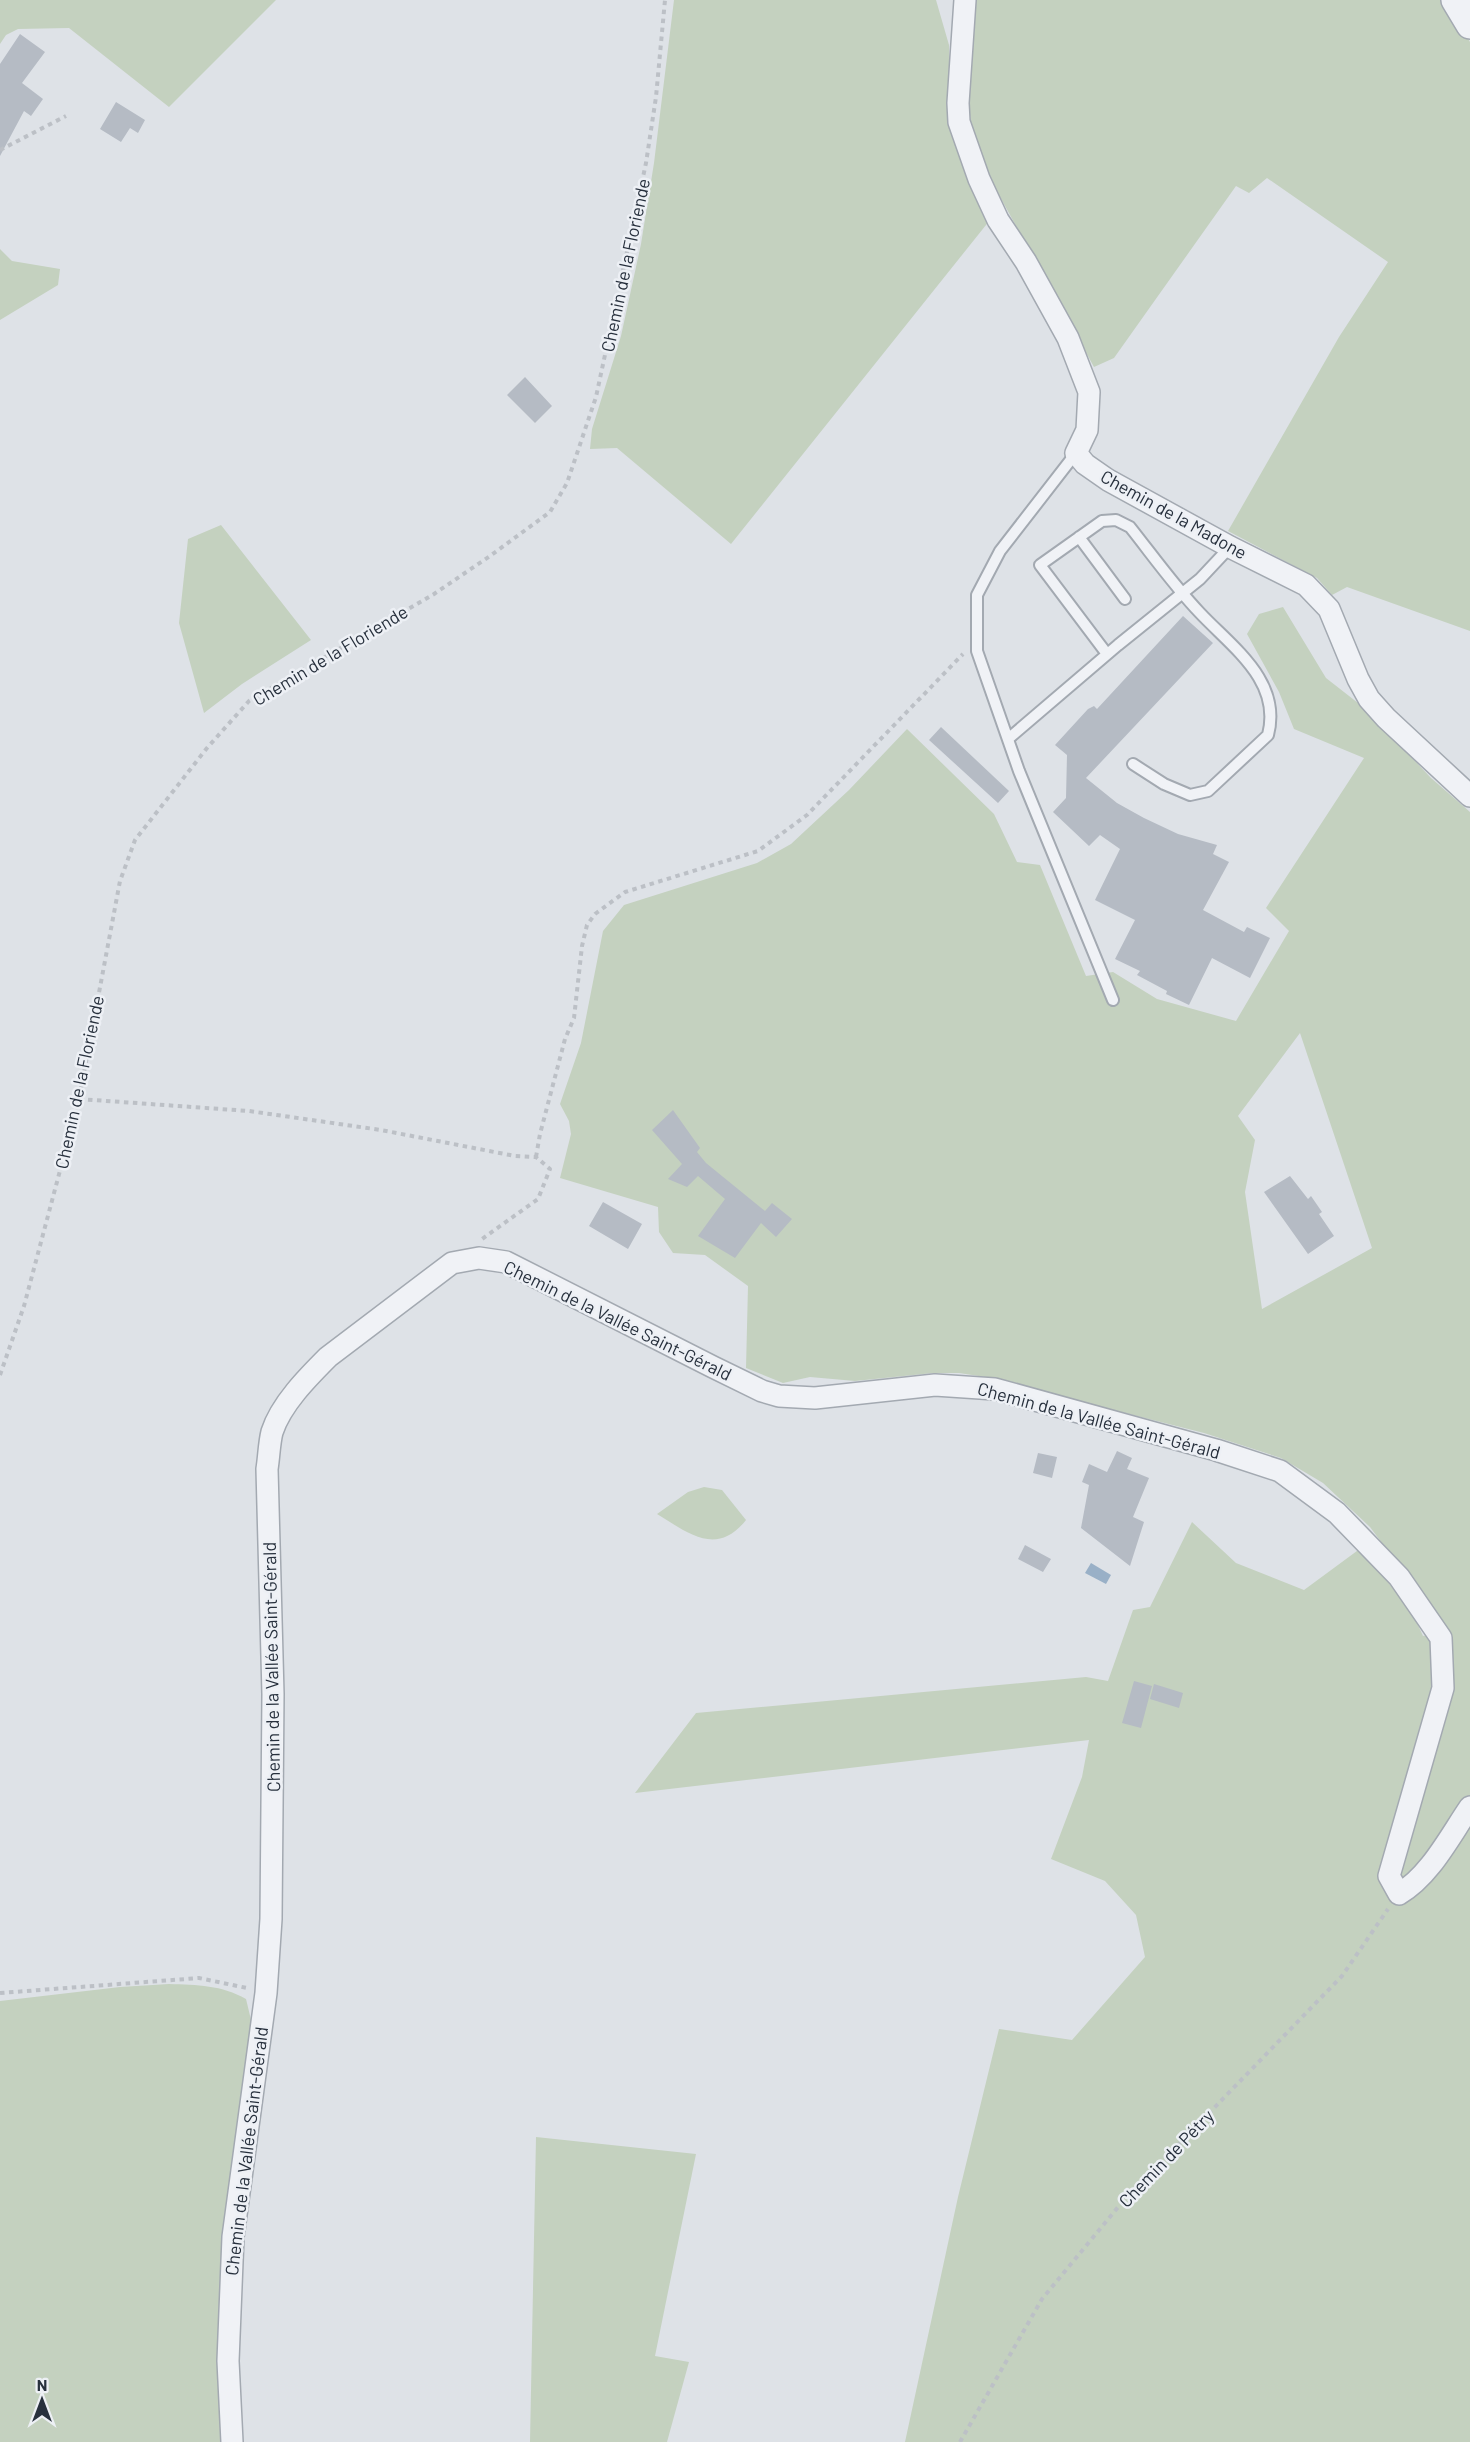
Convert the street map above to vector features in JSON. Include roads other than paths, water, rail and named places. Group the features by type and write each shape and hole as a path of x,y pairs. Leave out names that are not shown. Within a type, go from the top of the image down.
{"street":[{"path":"965,0 958,103 960,122 979,179 998,220 1026,262 1068,338 1089,392 1087,430 1076,453"},
{"path":"1455,0 1470,25"},
{"name":"Chemin de la Madone","path":"1076,453 1085,464 1108,480 1230,547 1306,585 1319,596 1336,621 1358,679 1369,699 1386,718 1470,796"},
{"name":"Chemin de la Vallée Saint-Gérald","path":"232,2442 228,2361 233,2237 266,1993 271,1919 273,1706 267,1469 273,1431 283,1411 311,1374 328,1357 452,1263 479,1258 506,1262 713,1367 779,1396 815,1398 935,1385 995,1389 1216,1450 1280,1471 1336,1513 1399,1577 1441,1638 1443,1688 1389,1876 1399,1894 1412,1886 1470,1807"}],"lane":[{"path":"1076,453 1000,551 977,595 977,651 1008,739 1113,1000"},
{"path":"1107,654 1040,565 1102,521 1116,520 1130,527 1199,612 1233,644 1257,672 1268,696 1270,725 1268,735 1208,791 1190,795 1164,784 1133,764"},
{"path":"1079,537 1125,598"},
{"path":"1008,739 1107,654 1200,579 1230,547"}],"water":[{"path":"1091,1563 1111,1575 1106,1584 1085,1573"}]}
